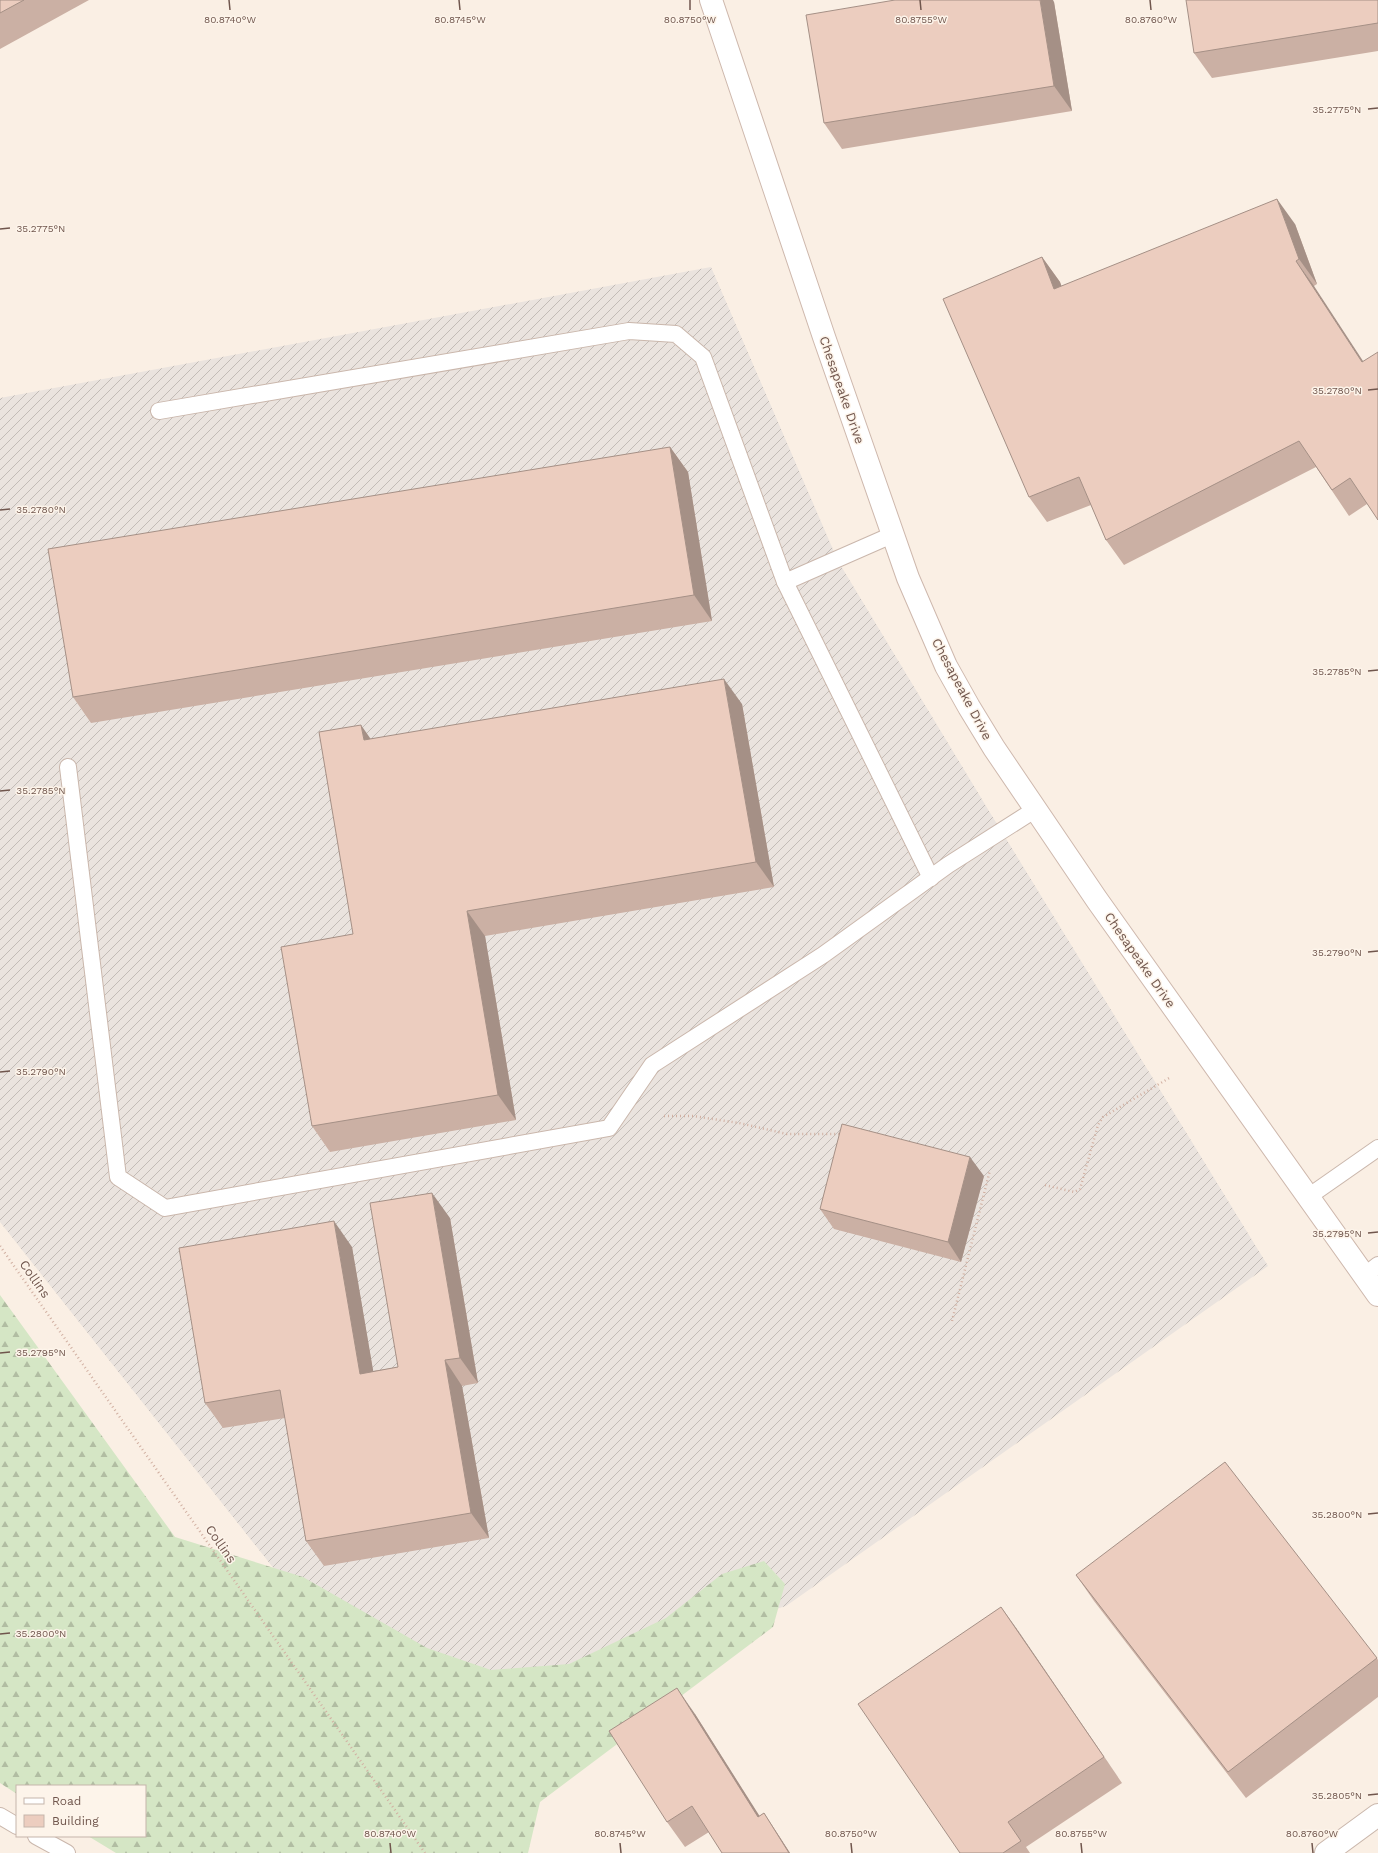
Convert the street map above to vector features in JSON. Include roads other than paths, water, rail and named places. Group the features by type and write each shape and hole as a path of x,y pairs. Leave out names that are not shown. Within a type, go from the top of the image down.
{"street":[{"name":"Chesapeake Drive","path":"711,0 892,535 908,578 946,666 969,707 1097,900 1308,1197 1371,1270 1378,1295"},
{"path":"1326,1853 1378,1815"}],"lane":[{"path":"159,411 629,331 676,334 703,357 785,582 930,878"},
{"path":"785,582 892,535"},
{"path":"68,767 118,1178 165,1208 609,1128 652,1065 823,955 930,878 1036,809"},
{"path":"1308,1197 1378,1148"},
{"path":"0,1816 16,1825"},
{"path":"38,1837 67,1853"}]}
